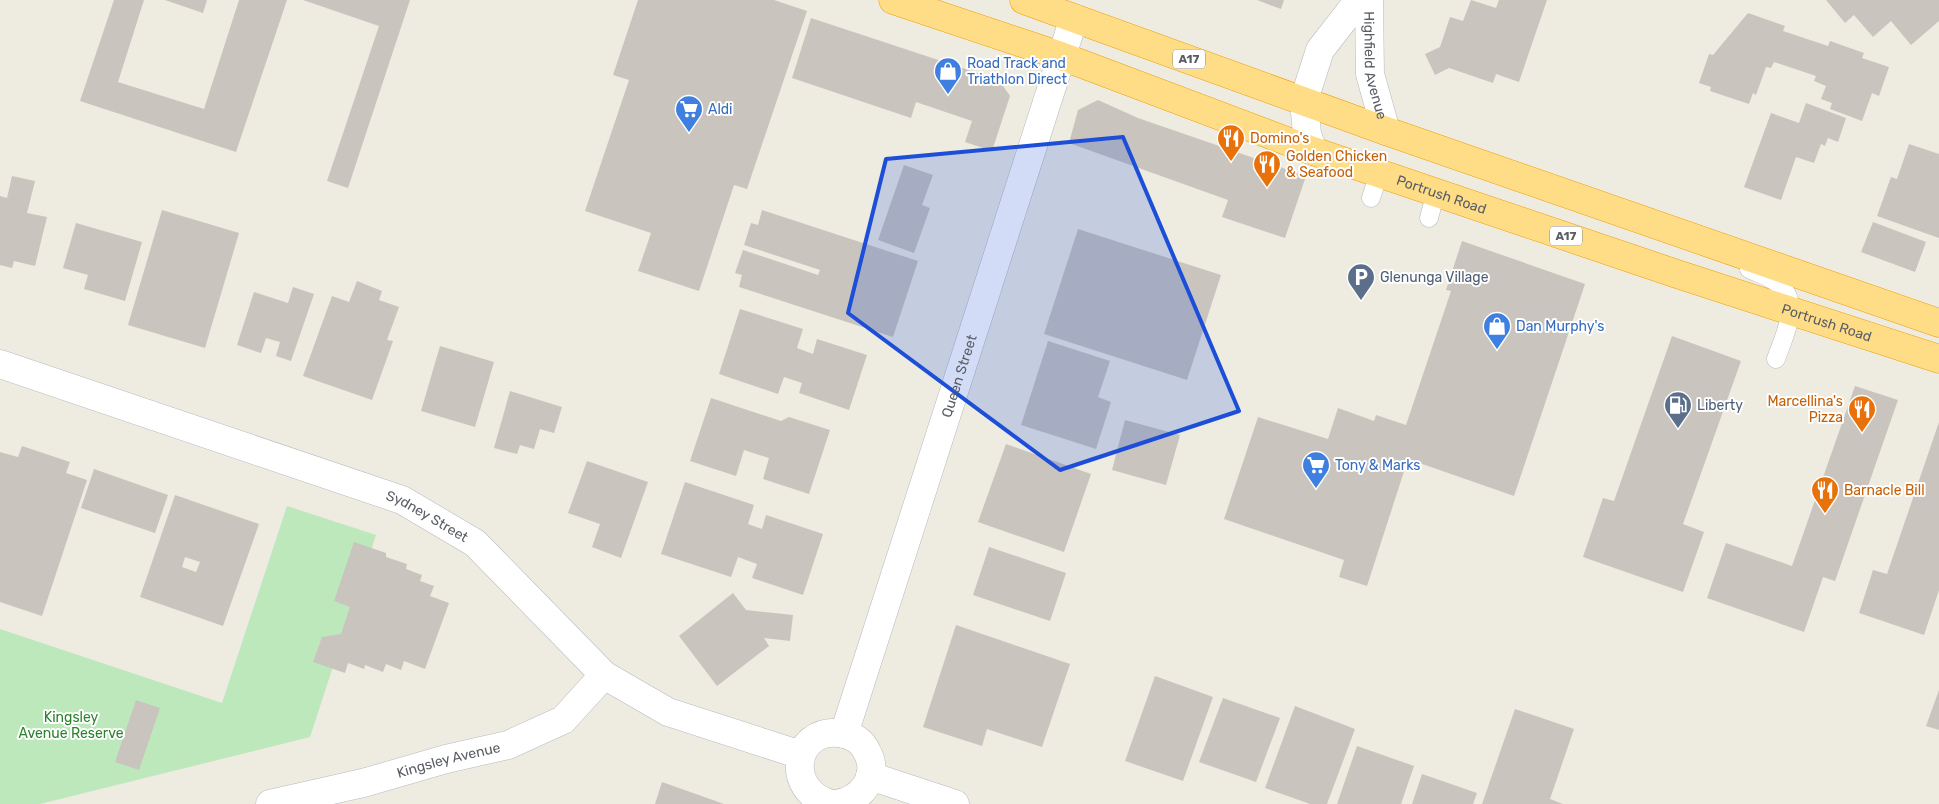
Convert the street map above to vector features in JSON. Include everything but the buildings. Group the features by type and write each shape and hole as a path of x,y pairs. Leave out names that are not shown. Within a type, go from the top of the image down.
{"highway":[{"name":"Portrush Road","path":"893,0 1061,56 1312,151 1375,186 1432,205 1792,311 1939,359"},
{"name":"A17","path":"1024,0 1386,131 1939,323"}],"street":[{"name":"Highfield Avenue","path":"1312,151 1307,134 1304,100 1320,50 1359,0"},
{"name":"Highfield Avenue","path":"1369,0 1370,74 1386,131"},
{"name":"Queen Street","path":"844,734 1074,18"},
{"name":"Sydney Street","path":"0,364 402,500 475,543 604,675 668,712 801,756"},
{"name":"Kingsley Avenue","path":"270,804 363,783 446,759 508,745 563,720 604,675"},
{"path":"829,732 844,734 862,743 868,753 871,766 866,788 857,797 846,803 827,803 808,792 801,781 799,769 801,756 817,736 829,732"},
{"path":"870,776 955,804"}],"lane":[{"path":"1643,220 1775,281 1786,293 1792,311 1776,359"}],"highlighted area":[{"path":"1123,137 1239,411 1060,470 848,313 886,159"}],"green space":[{"name":"Kingsley Avenue Reserve","path":"287,506 376,535 310,737 40,804 0,804 0,629 222,703"}],"place":[{"name":"Road Track and Triathlon Direct","path":"948,95"},
{"name":"Aldi","path":"689,133"},
{"name":"Domino's","path":"1231,162"},
{"name":"Golden Chicken & Seafood","path":"1267,188"},
{"name":"Glenunga Village","path":"1361,301"},
{"name":"Dan Murphy's","path":"1497,350"},
{"name":"Liberty","path":"1678,429"},
{"name":"Marcellina's Pizza","path":"1862,433"},
{"name":"Tony & Marks","path":"1316,489"},
{"name":"Barnacle Bill","path":"1825,514"}]}
